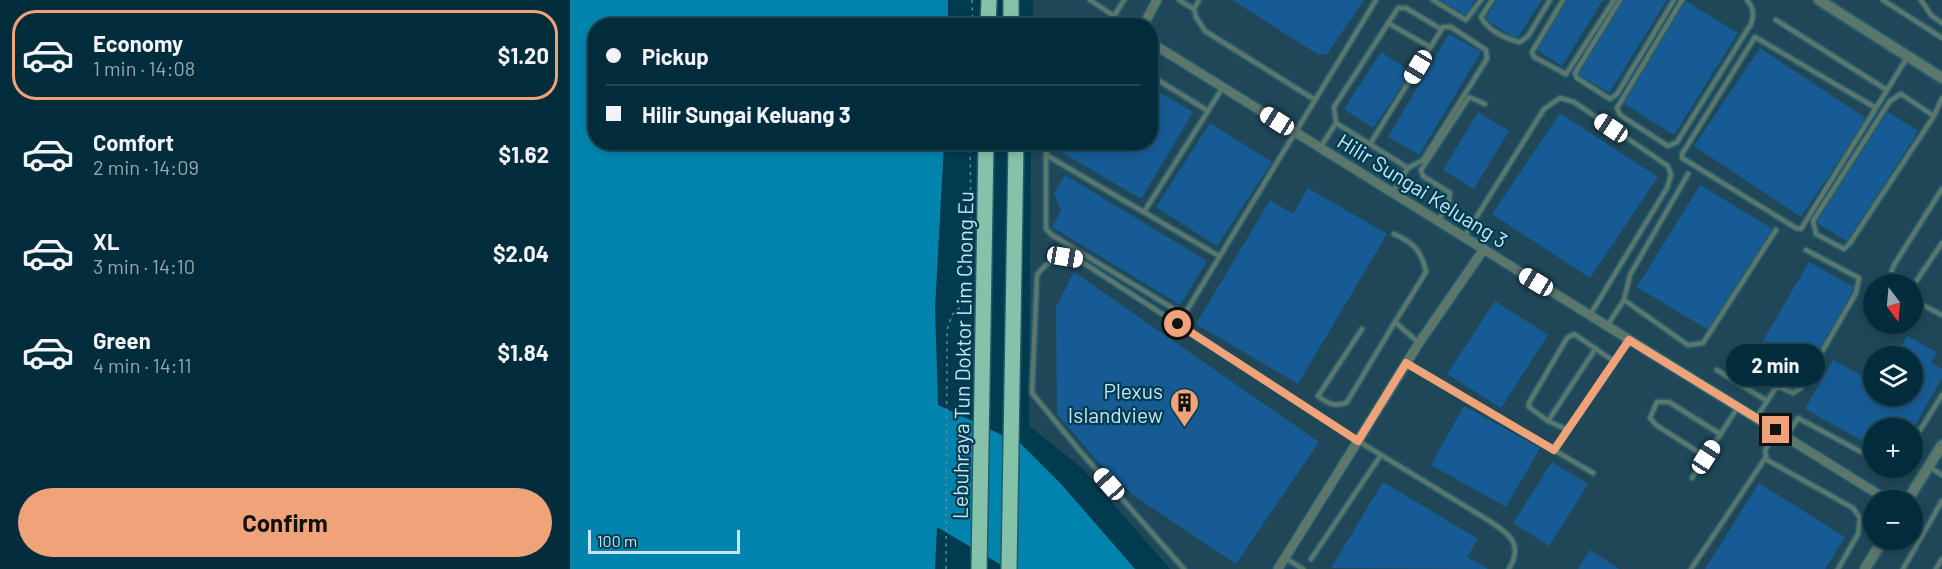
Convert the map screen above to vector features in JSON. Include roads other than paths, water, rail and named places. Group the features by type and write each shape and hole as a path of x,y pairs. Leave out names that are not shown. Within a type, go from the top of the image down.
{"highway":[{"path":"988,18 989,0"},
{"path":"999,0 999,18"},
{"path":"1011,0 1011,18"},
{"path":"1018,18 1019,0"},
{"name":"Lebuhraya Tun Doktor Lim Chong Eu","path":"979,569 985,339 986,150"},
{"path":"989,569 996,150"},
{"path":"1002,569 1009,150"},
{"path":"1009,569 1016,150"}],"street":[{"path":"1147,18 1157,0"},
{"path":"1819,0 1942,78"},
{"name":"Hilir Sungai Keluang 3","path":"1158,46 1871,490"},
{"path":"1278,569 1406,363 1484,249"},
{"path":"1914,490 1941,447"},
{"path":"1865,569 1877,550"}],"lane":[{"path":"1090,0 1117,18"},
{"path":"1114,16 1124,0"},
{"path":"1179,0 1194,9"},
{"path":"1199,0 1194,9 1205,31 1315,100"},
{"path":"1048,150 1046,229 1052,235 1184,315 1376,0"},
{"path":"1433,0 1466,20 1481,0"},
{"path":"1492,0 1481,17 1484,24 1510,40 1520,42 1528,36 1550,0"},
{"path":"1563,0 1532,52 1534,57 1566,74 1614,0"},
{"path":"1620,0 1575,73 1577,78 1610,99 1617,94 1674,0"},
{"path":"1682,0 1617,108 1620,115 1668,146 1677,142 1751,24 1754,15 1752,6 1746,0"},
{"path":"1883,0 1942,38"},
{"path":"1921,0 1931,15 1942,23"},
{"path":"1320,148 1336,123 1334,106 1395,11 1403,7 1441,29"},
{"path":"1776,20 1887,90"},
{"path":"1388,23 1430,47"},
{"path":"1370,144 1441,29 1446,26 1451,27 1484,48 1488,56 1423,160 1408,168 1392,193"},
{"path":"1876,108 1757,36 1747,48 1682,158 1801,229 1876,108 1908,56"},
{"path":"1158,80 1208,111"},
{"path":"1144,212 1223,87"},
{"path":"1934,116 1901,94 1890,101 1813,221 1816,234 1844,249 1850,243 1934,116 1942,98"},
{"path":"1438,221 1449,201 1450,193 1422,176 1421,170 1469,97 1485,104"},
{"path":"1464,237 1544,109 1560,98 1574,102 1668,166 1671,175 1667,188 1590,315"},
{"path":"1336,123 1408,168"},
{"path":"1046,155 1219,256"},
{"path":"1607,326 1624,300 1630,275 1688,174"},
{"path":"1892,274 1894,265 1942,189"},
{"path":"1624,300 1688,345 1703,343 1776,230"},
{"path":"1362,329 1318,396 1334,405 1341,406 1347,402 1426,272 1423,256 1414,243 1394,234"},
{"path":"1920,274 1942,243"},
{"path":"1739,358 1777,386 1793,393 1801,388 1856,293 1859,278 1806,250"},
{"path":"1184,569 1032,393 1037,275 1044,265 1065,257 1079,260 1358,441 1507,533 1514,544 1516,556 1509,569"},
{"path":"1923,305 1942,315"},
{"path":"1395,322 1419,343"},
{"path":"1568,430 1548,421 1529,407 1528,403 1567,338 1574,334 1615,362"},
{"path":"1554,450 1629,340"},
{"path":"1548,421 1596,348"},
{"path":"1406,363 1593,473"},
{"path":"1717,370 1767,401"},
{"path":"1756,418 1777,386"},
{"path":"1923,425 1942,395"},
{"path":"1706,457 1656,425 1650,418 1651,411 1658,402 1669,402 1720,434"},
{"path":"1692,478 1738,407"},
{"path":"1786,437 1798,418 1863,453"},
{"path":"1690,569 1766,457 1766,447 1776,430"},
{"path":"1311,559 1381,455"},
{"path":"1766,457 1858,514 1861,523 1858,534 1838,569"},
{"path":"1928,466 1942,474"},
{"path":"1903,569 1942,501"},
{"path":"1285,558 1302,569"},
{"path":"1936,569 1942,559"}],"water":[{"path":"570,0 948,0 948,18 588,18 588,150 944,150 935,308 938,405 1021,444 1062,485 1135,569 1008,569 937,527 935,569 570,569"}],"place":[{"name":"Plexus Islandview","path":"1184,428"}]}
